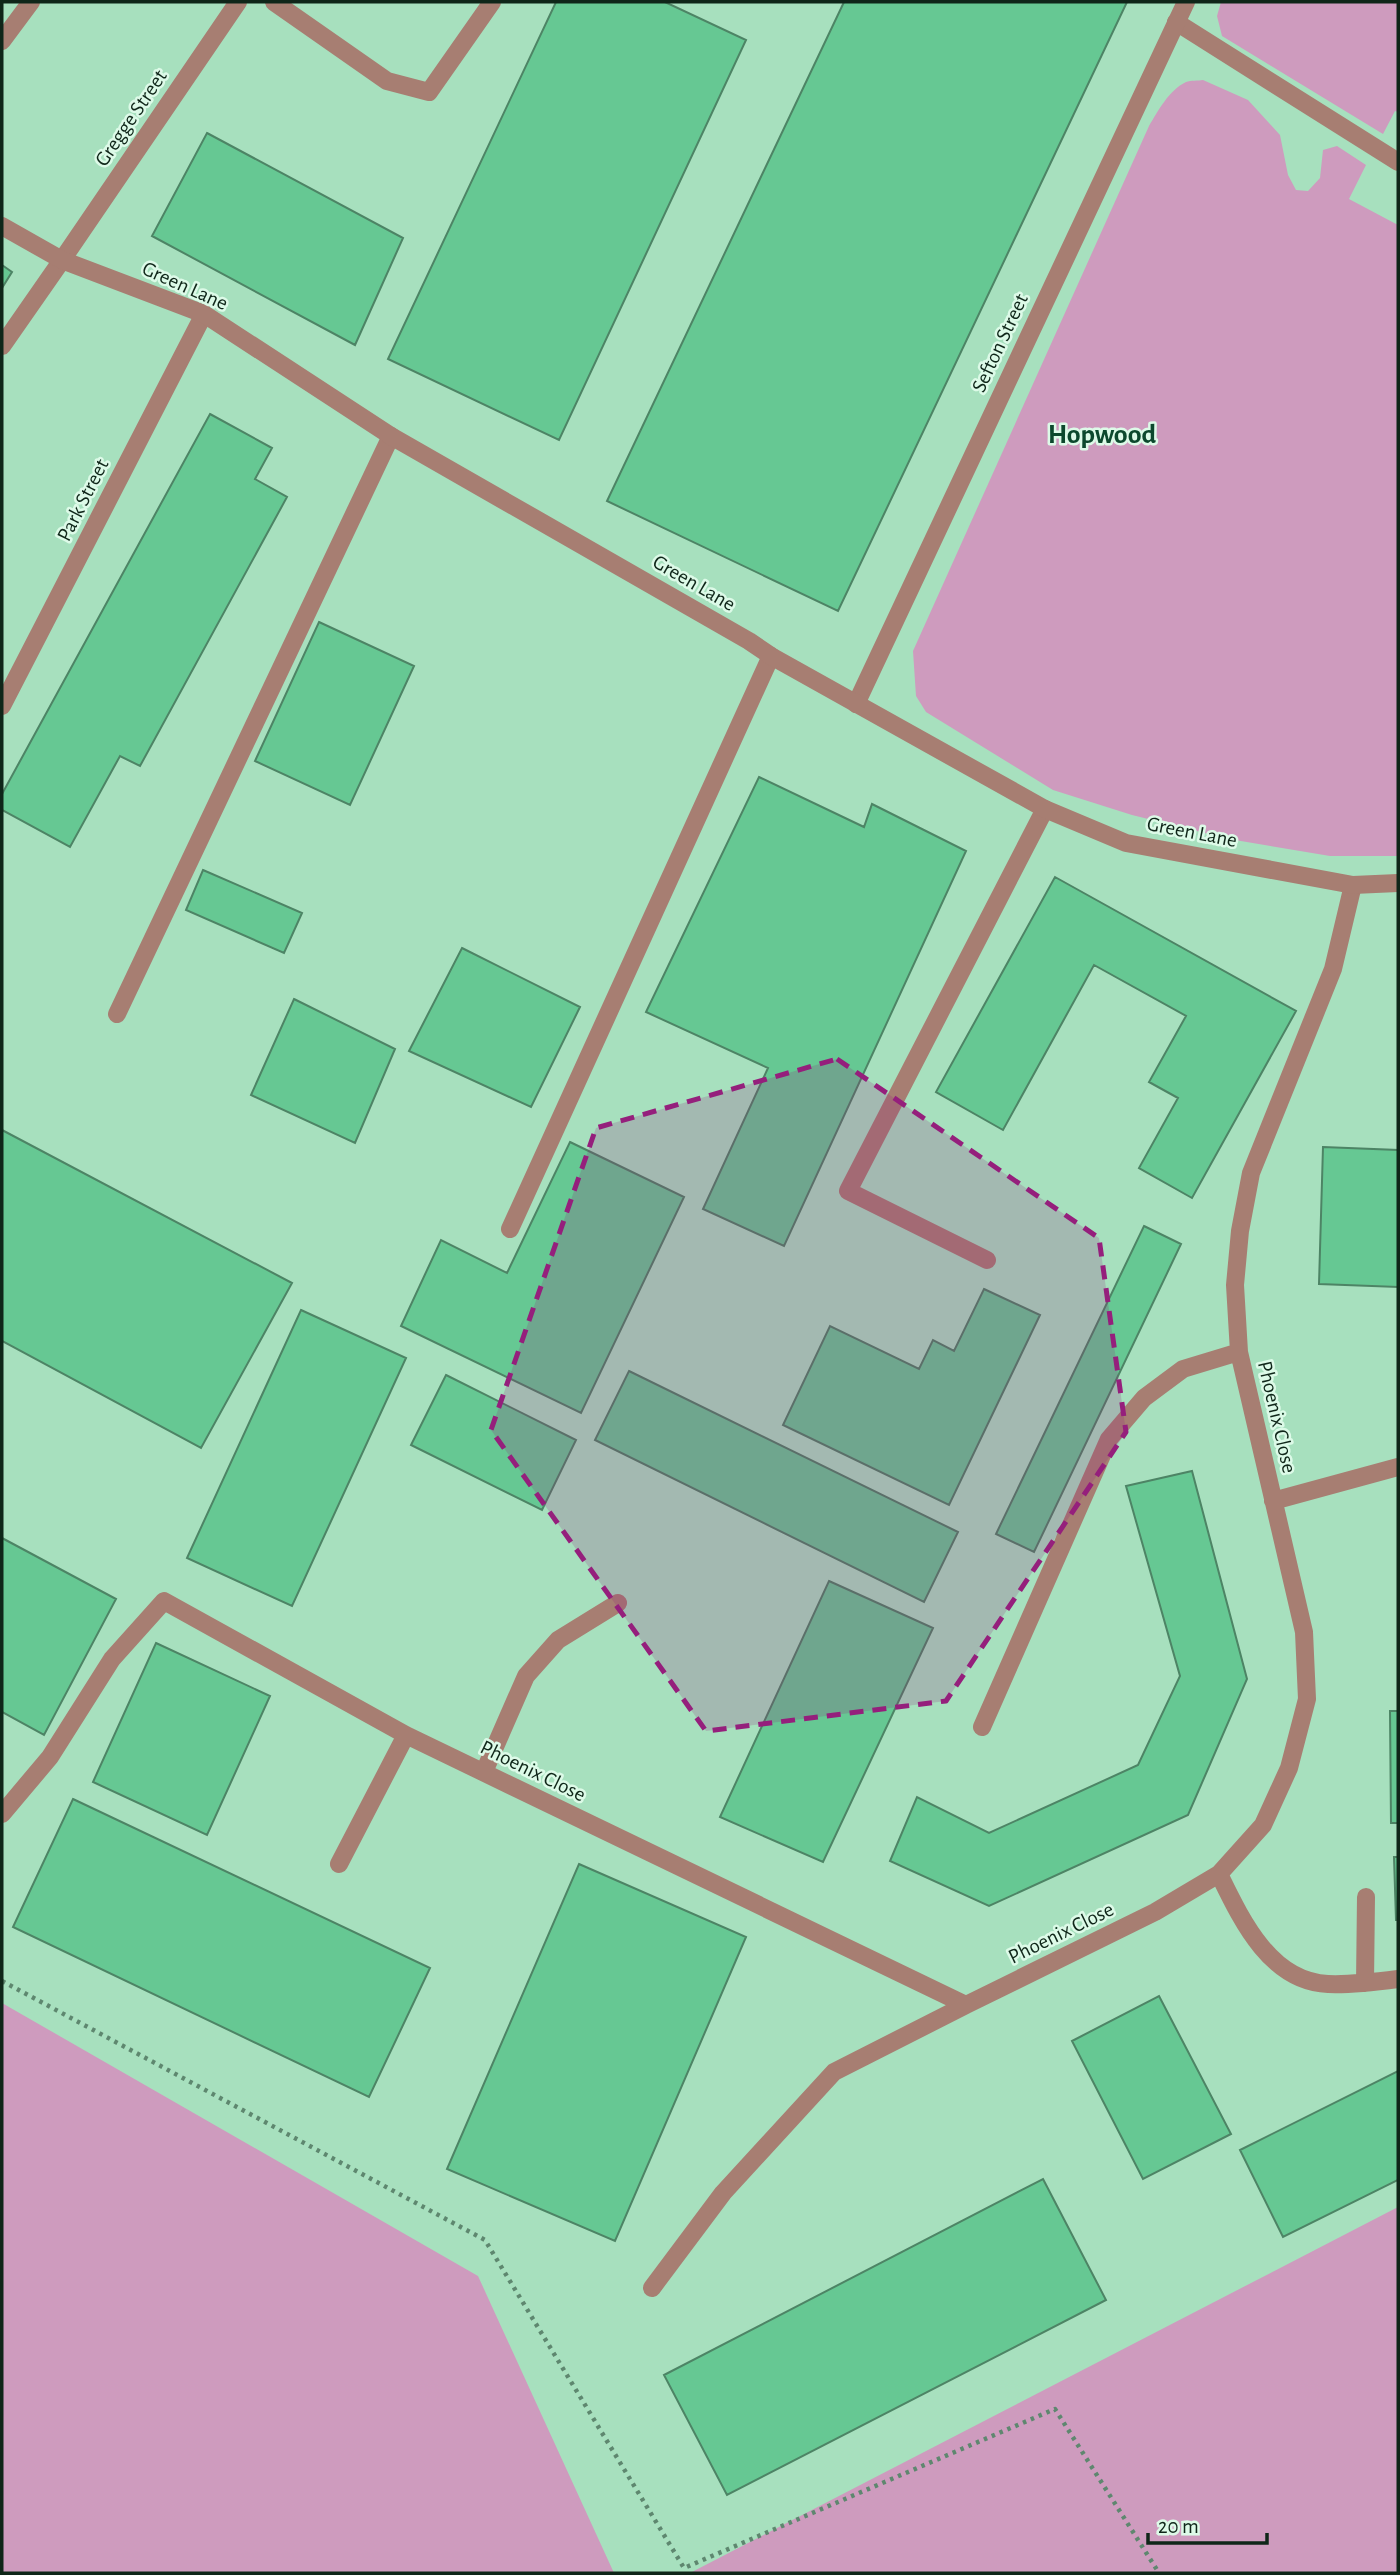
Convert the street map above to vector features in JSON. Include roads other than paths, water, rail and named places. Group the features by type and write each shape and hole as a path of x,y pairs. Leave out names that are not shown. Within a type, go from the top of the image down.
{"street":[{"path":"2,41 31,2"},
{"name":"Gregge Street","path":"2,346 238,2"},
{"path":"274,2 387,80 429,92 492,2"},
{"name":"Sefton Street","path":"856,704 1186,2"},
{"path":"1176,22 1398,162"},
{"name":"Green Lane","path":"2,226 62,260 204,314 391,436 771,656 1045,809 1126,843 1353,885 1398,883"},
{"name":"Park Street","path":"2,706 204,314"},
{"path":"117,1014 391,436"},
{"path":"510,1229 771,656"},
{"path":"986,1261 848,1191 1045,809"},
{"name":"Phoenix Close","path":"2,1815 50,1757 111,1659 164,1601 406,1735 966,2005 1155,1912 1219,1874 1264,1825 1289,1768 1307,1699 1304,1632 1239,1352 1235,1285 1240,1231 1251,1173 1333,969 1353,885"},
{"path":"982,1727 1109,1439 1144,1398 1183,1369 1239,1352"},
{"path":"1273,1501 1398,1467"},
{"path":"484,1772 526,1676 558,1640 618,1603"},
{"path":"339,1864 406,1735"},
{"path":"1219,1874 1239,1915 1270,1957 1297,1977 1325,1984 1398,1979"},
{"path":"1365,1983 1366,1897"},
{"path":"652,2288 723,2193 834,2072 966,2005"}],"district":[{"name":"Hopwood","path":"1102,435"}]}
